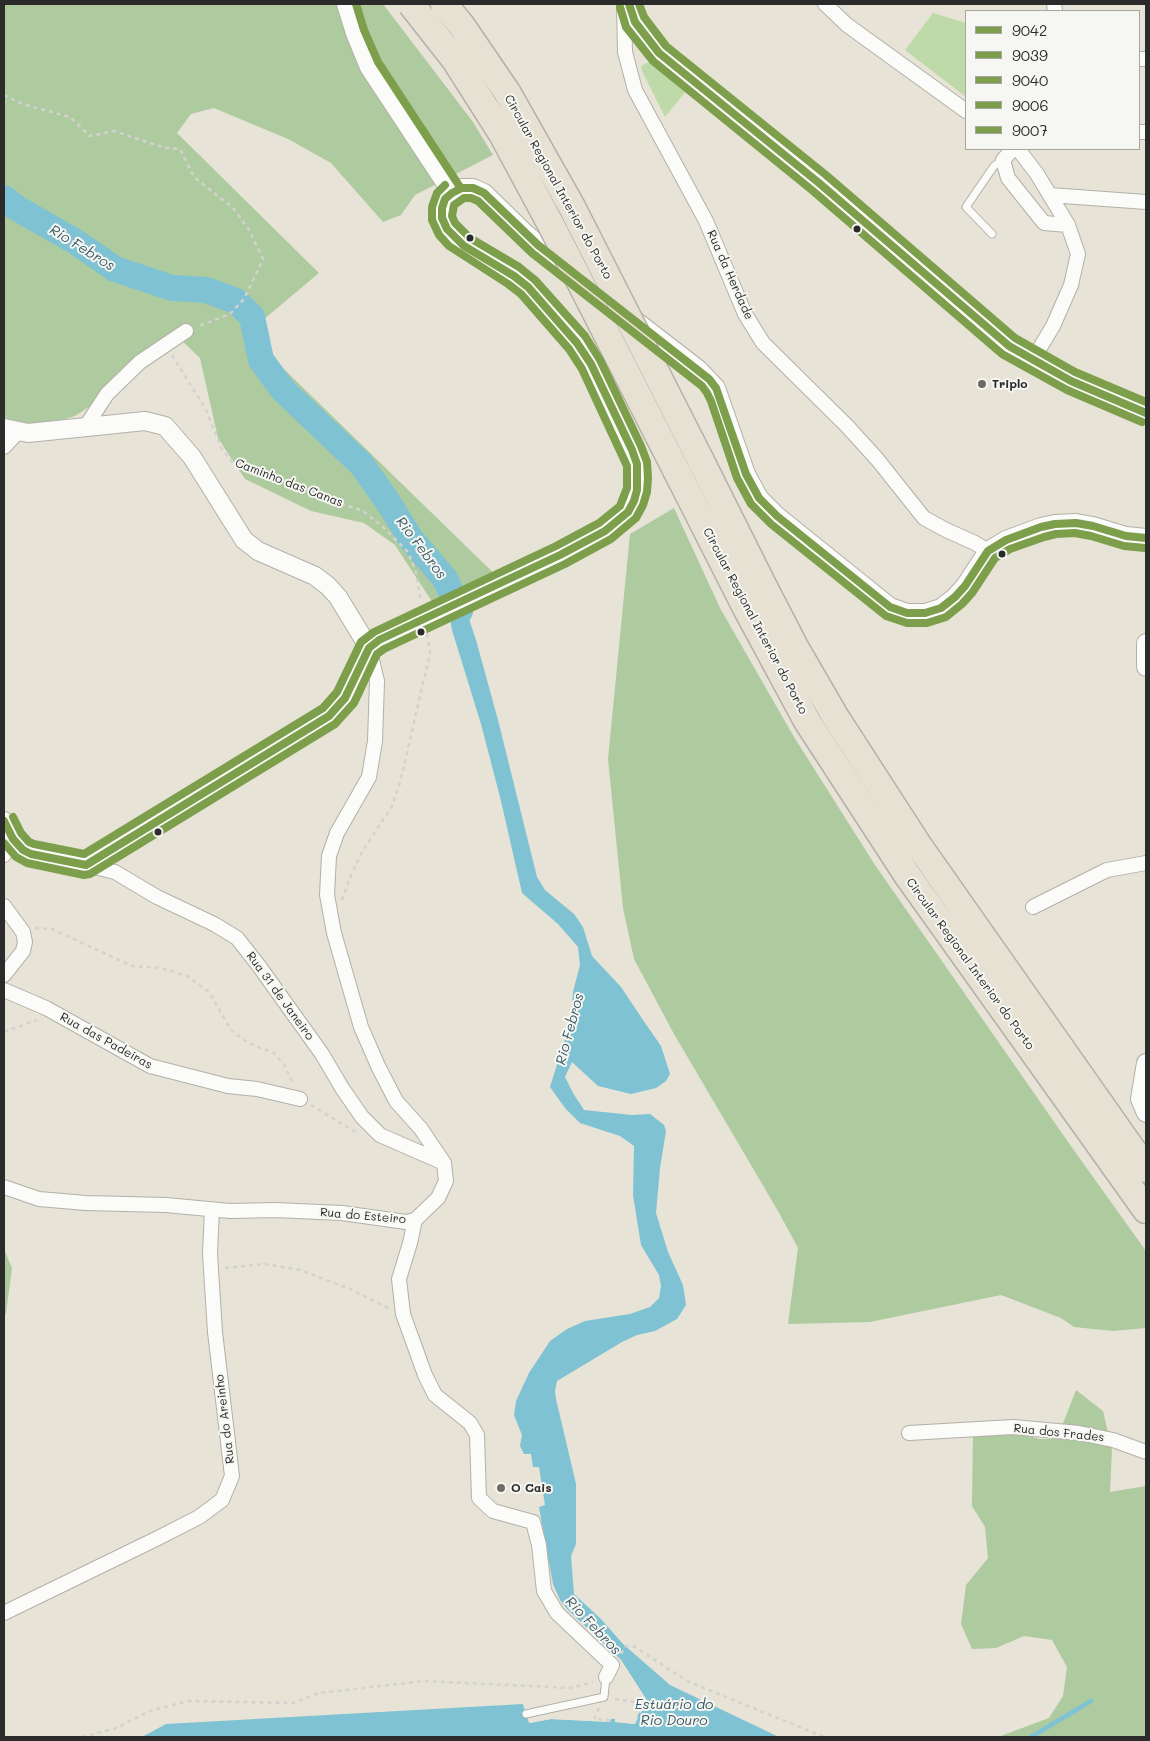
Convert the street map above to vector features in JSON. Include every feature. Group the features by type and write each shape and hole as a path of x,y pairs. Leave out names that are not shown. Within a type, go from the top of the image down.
{"highway":[{"name":"Circular Regional Interior do Porto","path":"411,4 455,60 502,134 746,608 807,721 906,875 1146,1210"},
{"name":"Circular Regional Interior do Porto","path":"444,4 462,26 507,92 572,206 763,585 835,716 918,846 1146,1169"}],"street":[{"path":"346,4 369,68 452,193"},
{"name":"Rua da Herdade","path":"624,4 625,52 635,90 706,221 745,314 763,343 848,426 924,518 988,551"},
{"path":"629,4 635,22 659,53 819,183 1010,346 1071,381 1146,413"},
{"path":"825,4 846,25 965,110"},
{"path":"1012,150 1003,160 1008,178 1044,223 1068,225"},
{"path":"1019,150 1037,174 1068,225 1078,254 1070,285 1053,326 1031,359"},
{"path":"4,822 12,839 23,850 31,854 86,865 329,716 345,698 369,648 379,640 560,555 605,531 628,512 634,502 638,478 637,464 591,364 582,350 528,287 514,276 464,246 447,229 442,218 442,208 446,199 452,193 462,188 473,188 484,192 538,245 709,379 716,388 746,474 759,498 777,516 890,607 907,613 925,613 941,608 956,597 988,551 1024,532 1055,524 1076,523 1144,540"},
{"path":"1050,195 1146,202"},
{"path":"86,426 107,394 140,362 186,331"},
{"path":"4,447 11,429 28,433 145,421 165,426 192,457 244,540 258,551 315,576 328,586 338,597 369,648 377,681 375,741 369,777 337,833 329,856 327,894 332,922 361,1027 396,1101 421,1129 444,1164 446,1181 438,1198 415,1220"},
{"path":"1146,643 1146,667"},
{"path":"4,855 12,839"},
{"path":"1033,907 1107,870 1146,863"},
{"name":"Rua 31 de Janeiro","path":"86,865 115,872 157,896 214,924 236,938 259,966 322,1054 362,1117 380,1135 444,1164"},
{"path":"4,906 24,932 25,942 24,951 4,975"},
{"name":"Rua das Padeiras","path":"4,990 55,1013 150,1066 228,1086 300,1098"},
{"path":"1143,1106 1146,1064"},
{"name":"Rua do Esteiro","path":"4,1187 39,1199 86,1204 166,1205 212,1209 342,1213 406,1222 415,1220 399,1279 403,1314 424,1375 435,1395 470,1423 478,1435 480,1498 493,1510 533,1522 539,1545 544,1591 557,1613 612,1665 606,1677"},
{"name":"Rua do Areinho","path":"4,1613 158,1538 198,1517 222,1500 232,1476 214,1332 211,1270 212,1209"},
{"name":"Rua dos Frades","path":"909,1433 1022,1428 1079,1433 1113,1440 1146,1452"}],"lane":[{"path":"992,234 966,207 994,166 1003,160"},
{"path":"526,1714 604,1697 606,1677"}],"path":[{"path":"4,95 22,104 70,117 90,136 114,131 165,148 180,149 194,177 233,208 249,230 263,259 242,300 230,314 186,331"},
{"name":"Caminho das Canas","path":"165,346 172,353 205,408 222,449 232,462 363,511 382,526 408,552 416,573 422,605"},
{"path":"332,922 362,852 391,808 400,783 430,653 426,631"},
{"path":"21,929 52,928 132,966 161,968 188,976 209,992 230,1030 248,1043 274,1053 284,1066 300,1098"},
{"path":"4,1032 55,1013"},
{"path":"211,1270 265,1264 300,1270 350,1289 403,1314"},
{"path":"617,1658 626,1646 635,1647 687,1681 824,1737"},
{"path":"82,1737 117,1728 149,1711 189,1701 293,1703 320,1693 424,1681 571,1688 596,1682 606,1677"},
{"path":"604,1697 645,1704 640,1713"},
{"path":"597,1720 610,1720"}],"green space":[{"path":"4,4 383,4 473,122 493,155 415,195 401,215 383,222 331,163 288,139 214,108 191,114 177,133 319,273 263,320 253,339 510,589 446,623 395,545 364,523 311,511 245,479 218,438 200,358 177,336 120,387 75,416 41,426 4,417"},
{"path":"933,13 965,23 965,96 905,50"},
{"path":"651,61 687,90 665,117 642,71 641,66"},
{"path":"674,508 720,608 794,737 875,865 1146,1251 1146,1328 1113,1331 1074,1327 1061,1318 1001,1295 870,1322 788,1324 798,1248 674,1034 634,959 623,908 608,759 630,534"},
{"path":"4,1249 12,1268 4,1318"},
{"path":"1076,1390 1103,1411 1112,1450 1110,1492 1146,1486 1146,1737 998,1737 1049,1718 1063,1696 1067,1667 1052,1640 1024,1636 996,1648 972,1649 961,1624 966,1585 988,1558 985,1527 972,1506 973,1429 1001,1427 1039,1439 1057,1439"}],"water":[{"name":"Estuário do Rio Douro","path":"445,579 450,581 467,613 476,640 537,877 545,890 574,914 583,927 592,956 621,987 661,1046 670,1074 666,1081 656,1088 631,1094 598,1086 572,1062 565,1077 584,1110 632,1115 650,1114 664,1125 666,1131 656,1213 668,1252 683,1285 686,1305 677,1319 655,1331 637,1335 622,1342 557,1381 556,1399 576,1484 576,1544 571,1556 574,1594 601,1619 623,1644 670,1685 779,1737 142,1737 166,1724 523,1704 530,1723 551,1719 610,1722 610,1719 615,1719 615,1722 635,1724 639,1712 648,1702 621,1660 567,1609 560,1600 553,1584 539,1507 545,1505 539,1467 533,1467 531,1454 524,1454 520,1446 522,1435 514,1415 516,1401 529,1373 550,1341 567,1329 585,1321 630,1314 650,1307 659,1298 661,1286 659,1275 641,1245 633,1195 634,1146 620,1136 580,1123 565,1108 550,1087 571,1020 573,992 580,965 578,947 558,924 522,893 481,724 452,630 444,586"}],"pier":[{"path":"612,1652 621,1660 648,1702 636,1717 638,1718 635,1724 615,1722 615,1719 611,1719 610,1722 551,1719 529,1723 523,1704 525,1703 531,1720 551,1717 608,1720 610,1716 616,1717 618,1720 634,1721 634,1716 645,1702 619,1662 610,1653"}],"waterway":[{"name":"Rio Febros","path":"4,198 15,207 76,242 115,269 172,288 206,290 236,301 252,317 261,360 283,390 362,465 411,539 445,579 460,611"},
{"path":"1031,1737 1091,1701"}],"transit line":[{"name":"9040","path":"356,4 364,30 378,62 460,187"},
{"name":"9042","path":"629,4 635,22 659,53 819,183 1009,346 1071,381 1146,413"},
{"name":"9007","path":"639,4 644,17 666,46 826,175 1015,338 1075,372 1146,402"},
{"name":"9006","path":"620,7 626,27 653,61 813,191 1002,354 1067,390 1142,422"},
{"name":"9040","path":"13,817 21,833 29,842 84,854 323,708 337,692 361,642 374,632 556,546 599,523 620,506 627,488 627,466 582,369 569,349 521,294 449,246 439,235 432,220 432,207 437,193 445,185"},
{"name":"9042","path":"4,821 13,839 23,850 31,854 86,865 329,716 345,698 369,648 379,640 560,555 605,531 628,512 637,490 637,464 591,364 577,343 528,287 514,276 464,246 447,229 442,218 442,208 445,199 462,188 473,188 484,193 538,245 709,379 716,388 746,474 759,498 777,516 890,607 907,613 925,613 941,608 965,586 988,551 1006,540 1041,527 1076,523 1126,536 1146,538"},
{"name":"9039","path":"4,843 16,857 27,863 84,875 90,874 335,724 354,703 377,654 384,649 565,564 611,539 636,518 647,492 647,462 600,360 585,336 535,280 519,267 470,238 455,223 452,216 454,205 464,198 478,201 532,253 702,386 711,401 737,478 751,504 771,524 886,616 907,623 927,623 946,617 972,593 995,558 1010,549 1044,537 1075,533 1124,546 1145,548"}],"place":[{"name":"Triplo","path":"982,384"},
{"name":"O Cais","path":"501,1488"}]}
